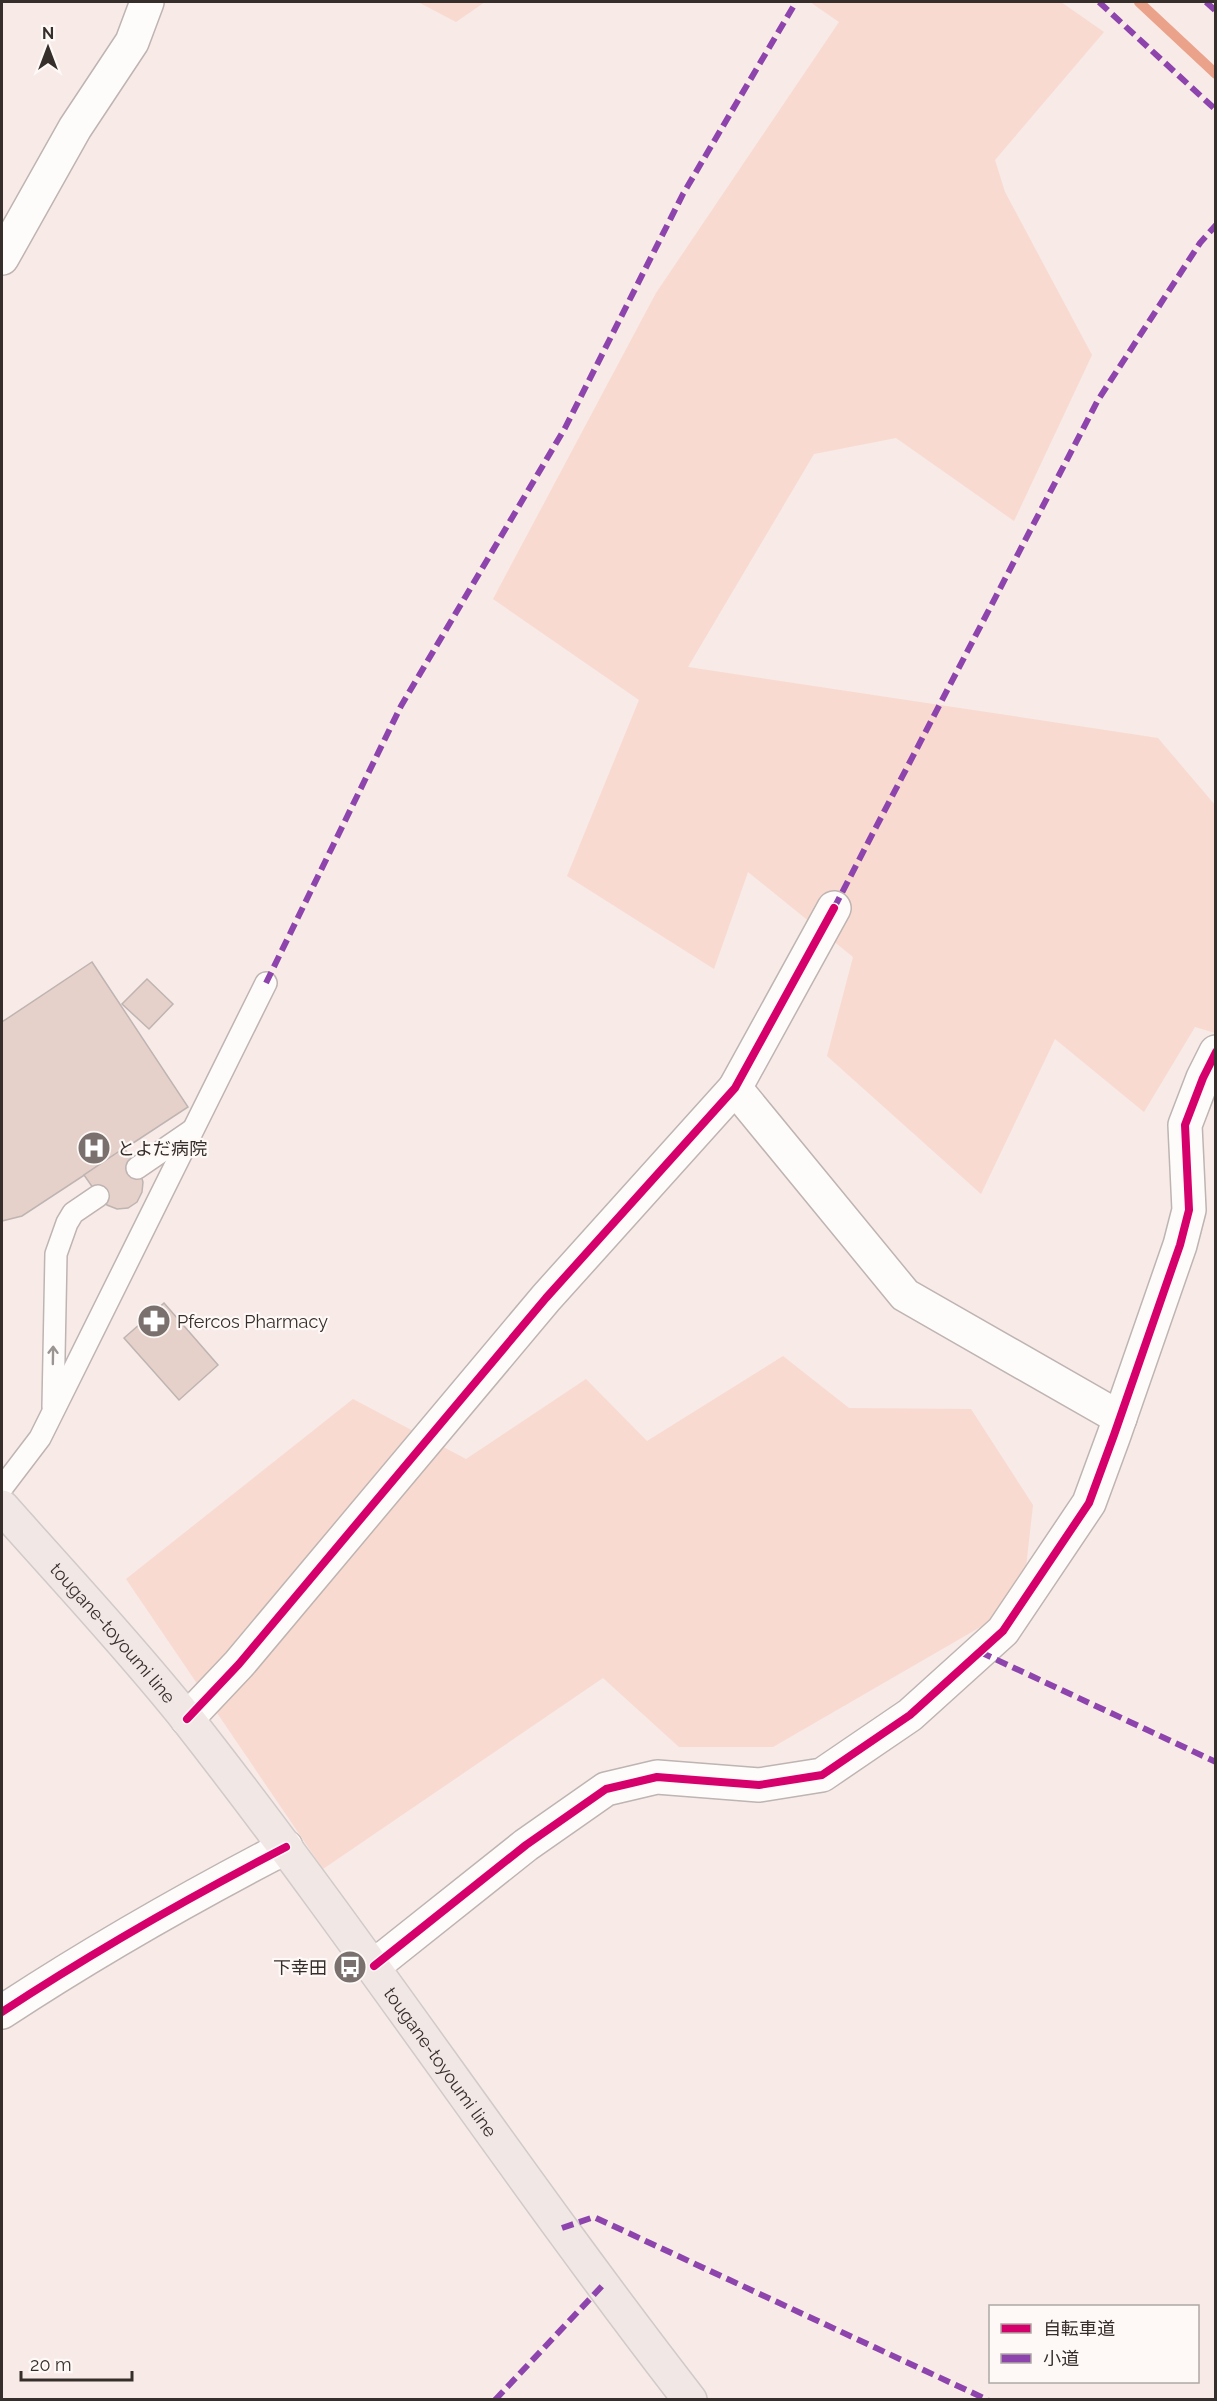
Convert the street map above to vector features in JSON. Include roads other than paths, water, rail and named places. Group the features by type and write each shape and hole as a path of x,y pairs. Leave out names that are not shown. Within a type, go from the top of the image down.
{"main road":[{"name":"tougane-toyoumi line","path":"2,1507 140,1662 187,1719 374,1966 596,2276 690,2400"}],"street":[{"path":"2,258 75,129 132,42 147,2"},
{"path":"187,1719 239,1664 546,1298 735,1088 834,908"},
{"path":"374,1966 526,1845 606,1789 657,1777 759,1785 822,1775 910,1715 1003,1631 1089,1503 1180,1245 1189,1210 1185,1125 1215,1052"},
{"path":"735,1088 905,1295 1120,1418"},
{"path":"2,2012 58,1975 215,1884 285,1847"}],"lane":[{"path":"2,1488 40,1438 266,984"},
{"path":"137,1168 194,1129"},
{"path":"53,1413 56,1254 73,1213 98,1196"}],"waterway":[{"path":"1139,2 1216,74"}],"place":[{"name":"とよだ病院","path":"94,1148"},
{"name":"Pfercos Pharmacy","path":"154,1321"},
{"name":"下幸田","path":"350,1967"}]}
